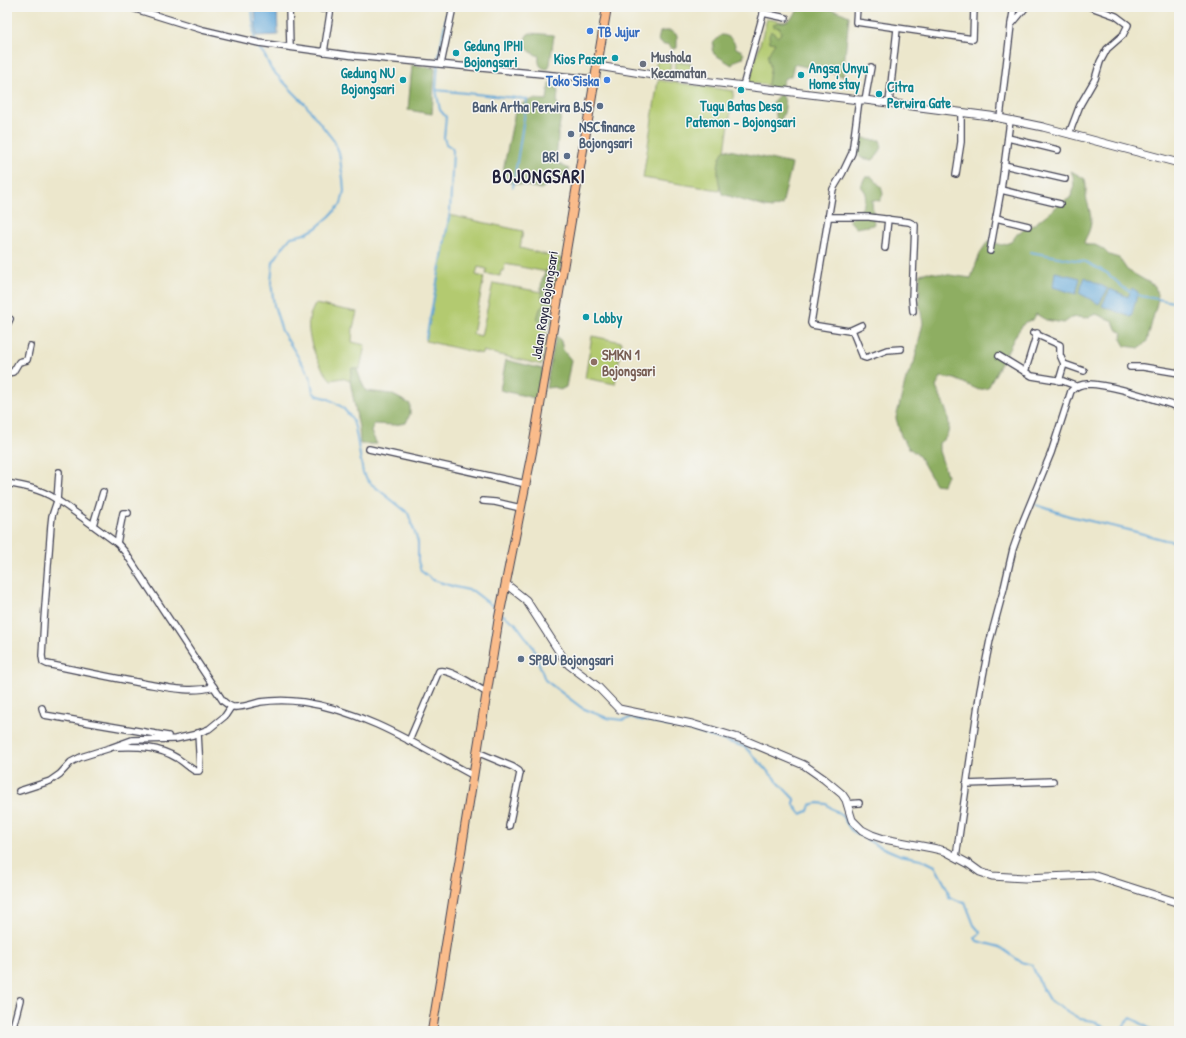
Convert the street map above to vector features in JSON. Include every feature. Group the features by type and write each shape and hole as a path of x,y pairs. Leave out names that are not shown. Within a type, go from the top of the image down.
{"main road":[{"name":"Jalan Raya Bojongsari","path":"432,1031 474,776 486,692 548,362 607,7"}],"street":[{"path":"129,7 203,30 256,42 324,52 595,79"},
{"path":"289,7 290,47"},
{"path":"320,7 331,8 324,52"},
{"path":"439,63 453,7"},
{"path":"743,86 765,7"},
{"path":"857,7 856,22 973,39 974,7"},
{"path":"1000,118 1014,7"},
{"path":"1011,25 1026,7"},
{"path":"1069,134 1080,105 1095,79 1100,62 1107,49 1123,35 1128,25 1116,16 1091,7"},
{"path":"763,13 786,18"},
{"path":"889,103 897,29"},
{"path":"598,66 653,75 889,103 1000,118 1069,134 1179,163"},
{"path":"862,324 849,331 812,325 811,323 833,189 852,152 862,100 871,68"},
{"path":"956,174 961,142 961,112"},
{"path":"990,251 1001,190 1010,120"},
{"path":"1008,138 1058,150"},
{"path":"1004,165 1064,179"},
{"path":"1001,190 1060,204"},
{"path":"828,217 869,217 909,222 914,225 913,311"},
{"path":"996,218 1028,226"},
{"path":"885,248 888,219"},
{"path":"7,325 10,318"},
{"path":"852,330 863,357 866,358 887,350 901,349"},
{"path":"1025,372 1035,333 1060,345 1060,355 1064,364 1059,381"},
{"path":"7,373 13,372 19,362 27,360 30,346"},
{"path":"999,356 1036,377 1063,381 1076,386 1086,384 1112,388 1179,407"},
{"path":"1064,364 1084,371"},
{"path":"1130,367 1143,367 1179,372"},
{"path":"956,857 980,691 990,640 1013,549 1051,453 1071,391 1076,386"},
{"path":"369,449 526,484"},
{"path":"59,472 58,501 52,516 51,525 43,627 43,662 114,678 181,689 204,690 214,687"},
{"path":"7,484 37,490 54,498 117,543 223,701 231,707 237,708 261,702 304,702 364,718 474,776"},
{"path":"93,525 103,492"},
{"path":"483,501 521,508"},
{"path":"117,543 123,513 128,513"},
{"path":"506,584 526,600 569,665 598,687 617,708 692,724 750,742 804,765 814,771 842,794 849,804 852,820 862,830 872,835 884,839 945,851 969,864 980,872 992,876 1025,878 1092,875 1179,903"},
{"path":"409,741 439,671 443,670 459,677 486,692"},
{"path":"20,791 50,781 60,774 74,759 132,740 175,739 209,729 224,716 231,707"},
{"path":"42,708 44,715 165,735 175,739"},
{"path":"110,748 140,746 162,751 176,758 195,771 199,771 200,758 198,733"},
{"path":"477,752 513,767 520,773 509,826"},
{"path":"966,784 980,782 1053,782"},
{"path":"849,804 859,803"},
{"path":"12,1031 20,1000"}],"green space":[{"path":"800,7 825,8 849,16 843,76 794,64 791,76 784,79 781,88 768,87 770,66 768,56 775,43 770,42 769,36 771,31 778,37 781,33 780,28 772,26 775,23 784,22 790,19"},
{"path":"767,19 784,22 775,86 749,83"},
{"path":"671,31 677,35 677,48 673,49 667,44 664,45 658,41 660,32"},
{"path":"530,33 554,35 548,69 541,67 539,64 539,56 530,51 525,45 524,42 527,35"},
{"path":"721,35 731,38 736,48 742,51 744,55 743,58 735,61 732,65 714,54 712,49 714,45 713,43"},
{"path":"657,60 671,62 669,74 655,72"},
{"path":"676,62 691,64 690,76 674,74"},
{"path":"412,65 435,68 432,114 408,110"},
{"path":"658,80 734,91 719,190 643,178"},
{"path":"554,82 558,91 557,103 562,109 556,162 569,169 567,176 550,183 541,189 508,182 503,171 515,112 523,103 533,99 547,100 549,83"},
{"path":"779,95 783,96 785,106 782,118 780,121 777,121 773,101"},
{"path":"857,135 870,140 880,140 882,147 878,155 873,160 861,158 856,151"},
{"path":"725,149 792,164 782,205 772,208 765,207 722,194 719,183 718,165"},
{"path":"1071,171 1085,179 1086,182 1086,198 1091,220 1089,232 1084,243 1088,245 1095,245 1103,249 1109,255 1119,258 1127,270 1155,286 1158,299 1147,341 1140,348 1125,346 1121,339 1122,333 1116,329 1113,321 1096,314 1086,318 1071,318 1064,323 1046,320 1036,314 1033,320 1025,322 1017,333 988,388 979,390 955,379 941,377 936,387 946,411 949,425 946,437 939,443 939,451 947,475 943,485 935,484 919,456 909,448 901,436 896,418 906,379 914,363 923,323 919,302 920,274 928,272 971,278 980,253 988,241 1002,245 1011,242 1018,233 1036,223 1070,198 1074,189"},
{"path":"865,177 872,177 881,187 883,194 880,201 872,200 874,225 856,228 849,220 863,206 866,193 861,186"},
{"path":"449,215 523,231 520,248 562,259 561,265 547,272 505,264 504,271 501,271 500,276 486,274 487,269 478,267 476,275 484,277 473,334 481,336 493,283 552,294 542,365 483,351 482,354 426,341"},
{"path":"555,260 561,265 551,324 542,325 537,319 540,309 544,303 541,291 542,280 547,269"},
{"path":"315,304 357,312 353,328 352,342 365,345 360,369 352,368 350,381 342,378 331,380 318,360 309,335 309,317"},
{"path":"556,335 561,341 563,350 571,360 566,387 560,390 555,387 546,388"},
{"path":"592,336 622,342 615,384 585,378"},
{"path":"506,360 543,369 538,399 500,390"},
{"path":"352,368 357,369 366,391 391,394 410,404 410,414 406,423 394,425 374,424 371,432 377,444 360,444 359,428 350,381"}],"water":[{"path":"255,7 277,7 278,35 256,36"},
{"path":"1055,272 1080,278 1076,294 1053,287"},
{"path":"1085,277 1108,289 1099,304 1079,293"},
{"path":"1132,288 1138,292 1131,317 1102,306 1110,289 1128,297"}],"waterway":[{"path":"252,7 254,35 257,46 264,54 271,69 305,104 334,141 339,152 343,179 344,191 341,204 316,228 305,234 291,237 273,262 271,282 274,305 282,331 310,376 313,392 316,395 329,399 342,407 351,417 355,427 363,473 369,482 408,513 418,542 418,561 421,571 433,580 473,591 499,611"},
{"path":"426,338 450,212 453,151 452,148 446,144 444,138 446,117 440,110 436,90 438,61 448,7"},
{"path":"436,90 527,99 513,187"},
{"path":"1030,252 1086,262 1107,273 1125,289 1141,296 1179,303"},
{"path":"1037,505 1069,516 1165,540 1179,542"},
{"path":"502,614 516,624 533,647 545,680 582,708 607,718 622,720 631,718 693,731 745,747 794,799 794,805 801,814 808,811 810,805 818,803 826,804 842,816 851,830 876,845 900,855 921,859 935,866 948,890 949,897 965,902 974,925 980,932 975,938 977,941 1000,947 1021,962 1032,965 1049,1000 1080,1019 1094,1021 1110,1031"},
{"path":"1121,1031 1130,1018 1150,1029 1157,1031"}],"place":[{"name":"TB Jujur","path":"590,31"},
{"name":"Gedung IPHI Bojongsari","path":"456,53"},
{"name":"Kios Pasar","path":"615,58"},
{"name":"Mushola Kecamatan","path":"643,64"},
{"name":"Angsa Unyu Home'stay","path":"801,75"},
{"name":"Gedung NU Bojongsari","path":"403,80"},
{"name":"Toko Siska","path":"607,80"},
{"name":"Tugu Batas Desa Patemon - Bojongsari","path":"741,90"},
{"name":"Citra Perwira Gate","path":"879,94"},
{"name":"Bank Artha Perwira BJS","path":"600,106"},
{"name":"NSCfinance Bojongsari","path":"571,134"},
{"name":"BRI","path":"567,156"},
{"name":"Lobby","path":"586,317"},
{"name":"SMKN 1 Bojongsari","path":"594,362"},
{"name":"SPBU Bojongsari","path":"521,659"}],"district":[{"name":"BOJONGSARI","path":"539,176"}]}
